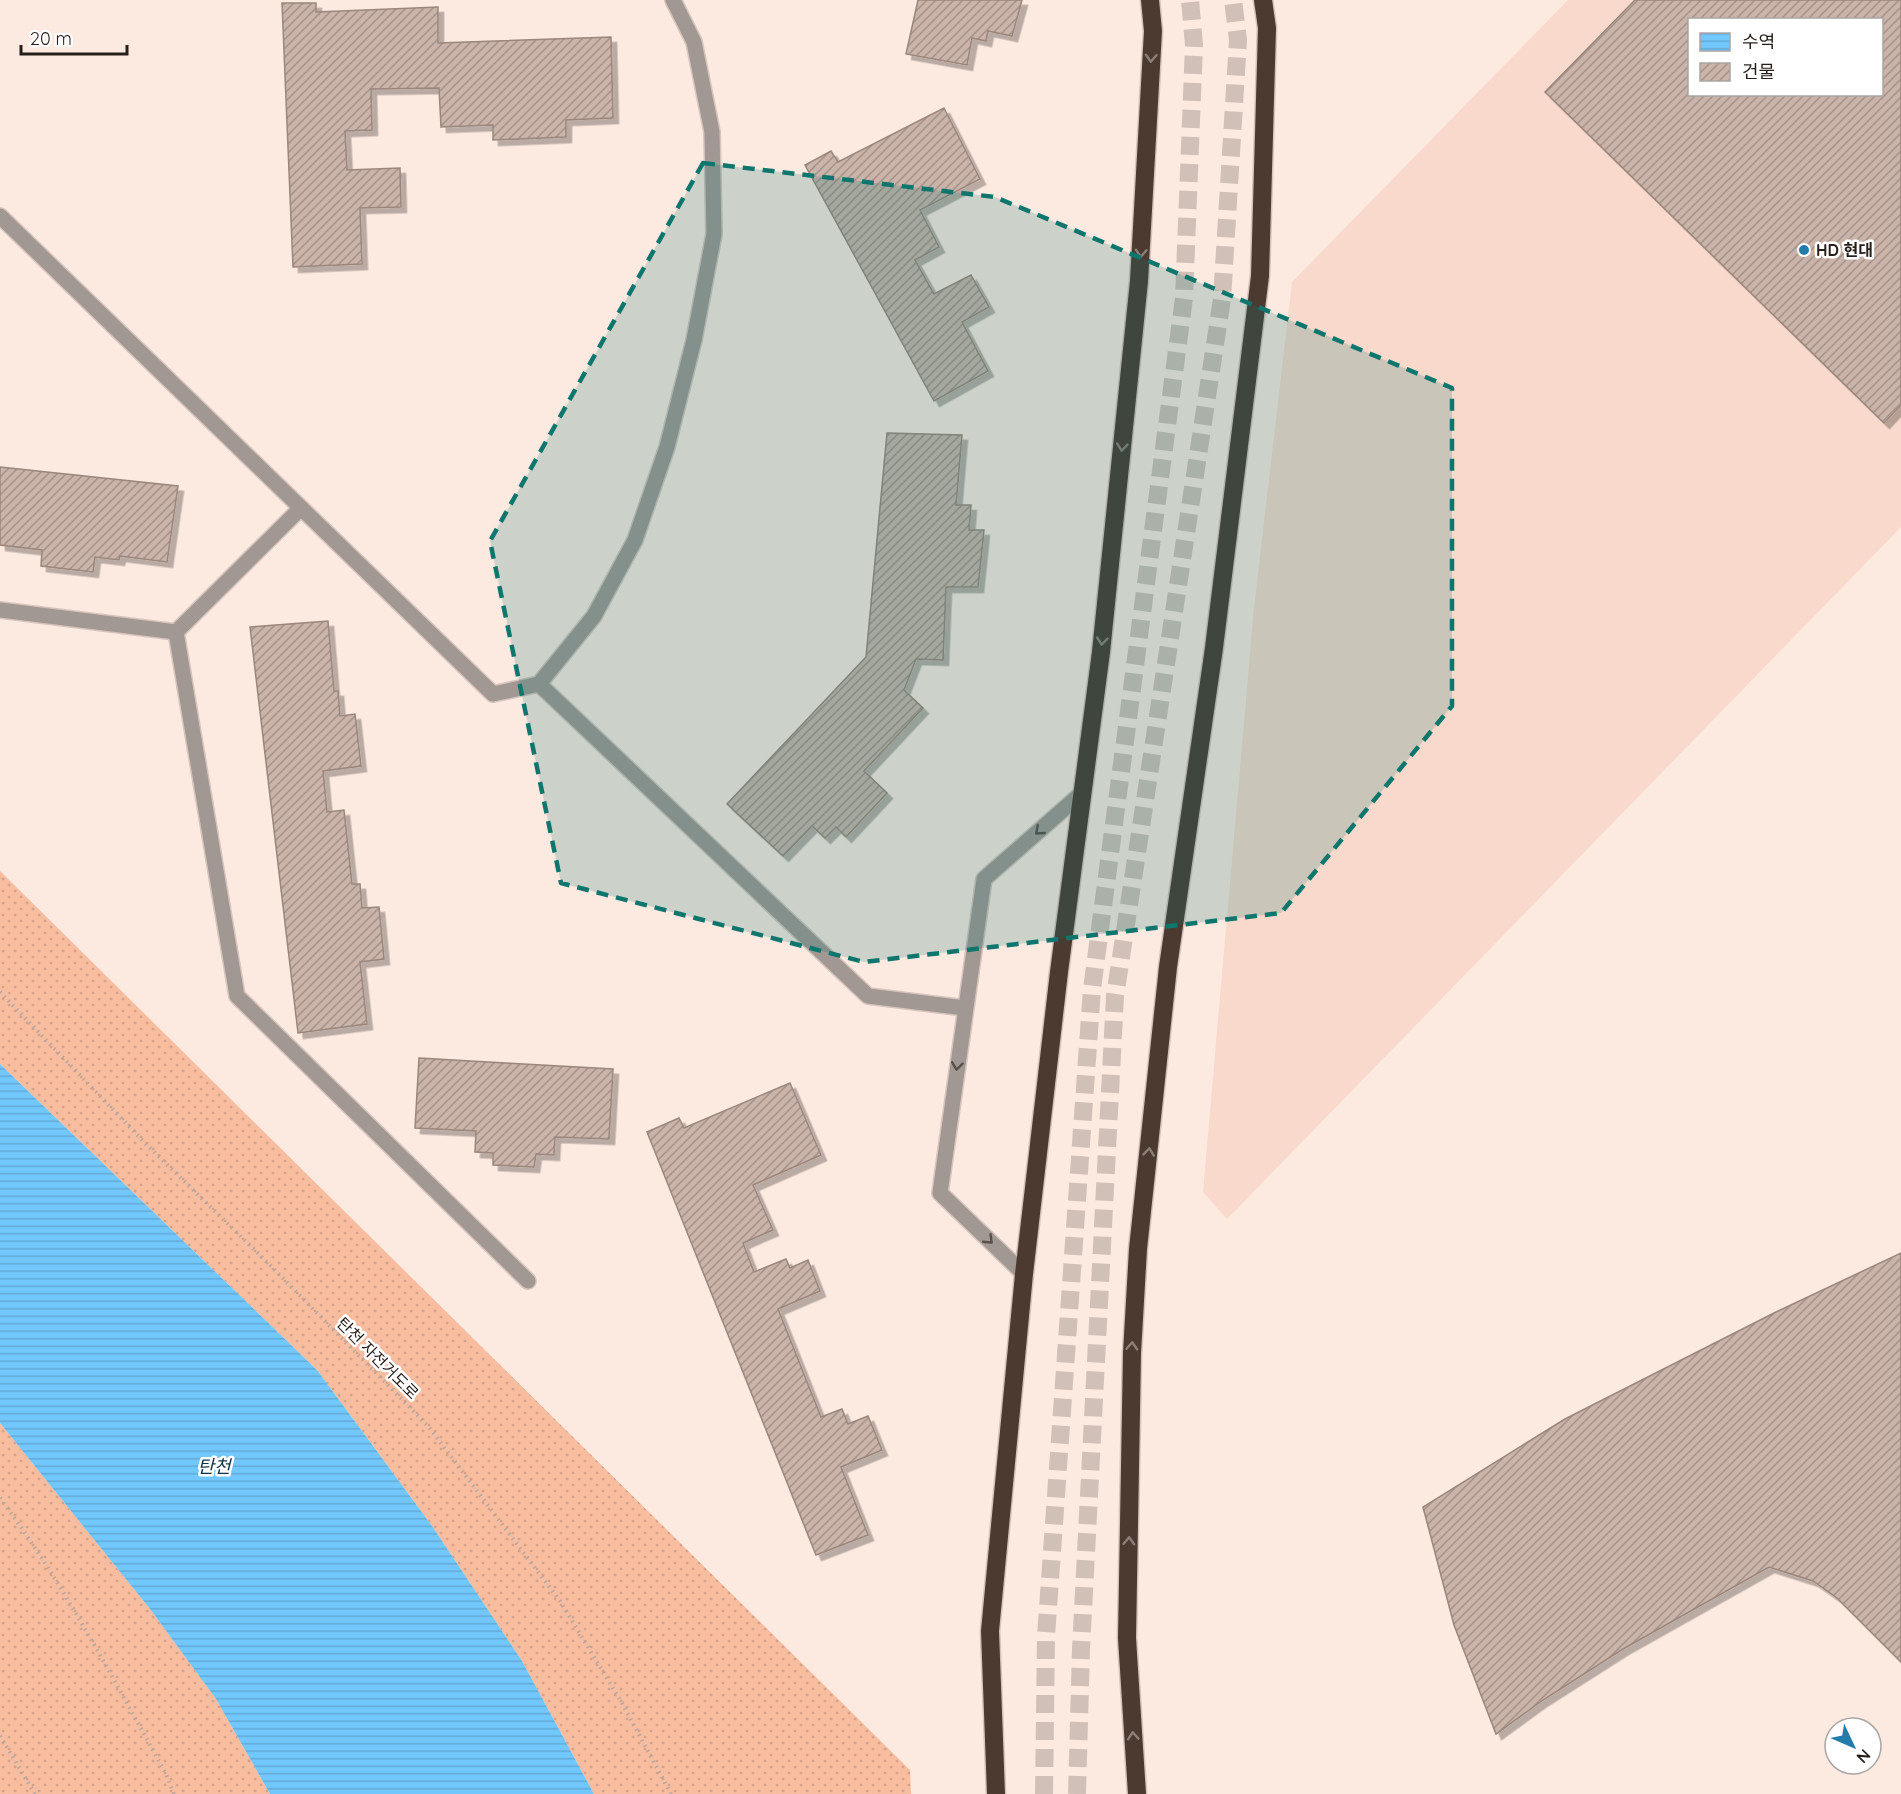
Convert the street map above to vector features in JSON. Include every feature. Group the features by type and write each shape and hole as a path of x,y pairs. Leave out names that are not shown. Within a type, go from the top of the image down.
{"highway":[{"path":"996,1794 990,1631 1024,1274 1101,652 1139,281 1153,31 1150,0"},
{"path":"1137,1794 1127,1638 1132,1353 1138,1249 1168,967 1214,648 1260,276 1267,28 1263,0"}],"lane":[{"path":"0,216 493,694 539,684 594,616 635,540 667,447 694,340 714,234 712,132 694,42 673,0"},
{"path":"176,632 301,508"},
{"path":"0,610 176,632"},
{"path":"176,632 237,996 528,1281"},
{"path":"539,684 868,996 964,1008"},
{"path":"1024,1274 940,1193 964,1008 984,879 1082,793"}],"path":[{"name":"탄천 자전거도로","path":"0,992 145,1143 261,1255 428,1426 560,1601 622,1703 671,1794"},
{"path":"0,1498 48,1567 93,1642 165,1772 174,1794"},
{"path":"0,1736 35,1794"}],"highlighted area":[{"path":"703,163 995,197 1452,388 1452,706 1281,913 864,962 561,883 490,541"}],"shaded area":[{"path":"1568,0 1901,0 1901,527 1227,1219 1203,1192 1254,608 1292,282"},
{"path":"0,871 910,1770 911,1794 594,1794 522,1661 432,1526 317,1370 0,1064"},
{"path":"0,1423 150,1609 216,1699 270,1794 0,1794"}],"water":[{"name":"탄천","path":"0,1064 317,1370 432,1526 522,1661 594,1794 270,1794 216,1699 150,1609 0,1423"}],"building":[{"path":"918,0 1022,0 1012,36 988,31 986,41 972,38 967,65 906,54"},
{"name":"HD 현대","path":"1635,0 1901,0 1901,405 1884,423 1545,92"},
{"path":"282,3 316,3 316,12 438,7 438,43 611,37 613,118 566,120 566,137 493,140 493,125 441,127 439,88 371,89 372,130 345,131 347,170 400,168 401,207 360,208 362,264 293,267"},
{"path":"944,108 980,179 920,210 939,247 915,260 934,294 971,275 989,307 962,322 988,371 934,401 805,165 831,151 838,162"},
{"path":"887,433 962,435 956,505 971,505 969,530 984,530 978,587 946,587 943,660 916,659 904,690 923,708 864,771 887,793 846,837 836,827 825,838 812,826 783,856 727,804 866,657"},
{"path":"0,467 178,486 167,562 120,556 119,560 95,557 93,572 41,566 42,550 0,545"},
{"path":"328,621 334,691 338,691 340,716 355,714 361,766 323,771 327,812 344,810 352,884 360,884 362,908 379,907 384,959 360,962 367,1024 298,1033 250,627"},
{"path":"419,1058 613,1069 609,1139 555,1137 554,1155 536,1154 534,1167 493,1165 493,1153 475,1152 476,1131 415,1128"},
{"path":"790,1083 821,1155 753,1185 773,1230 743,1243 754,1272 786,1259 790,1268 808,1260 820,1291 778,1309 821,1417 842,1409 848,1424 868,1416 882,1450 841,1467 868,1535 816,1555 647,1132 679,1118 684,1128"},
{"path":"1901,1253 1901,1662 1837,1598 1813,1581 1769,1567 1623,1649 1543,1700 1496,1734 1454,1625 1423,1507 1565,1419 1774,1313"}],"tunnel":[{"path":"1044,1794 1046,1636 1092,989 1184,298 1194,45 1190,0"},
{"path":"1077,1794 1081,1649 1115,996 1222,299 1238,40 1233,0"}],"place":[{"name":"HD 현대","path":"1804,250"}]}
